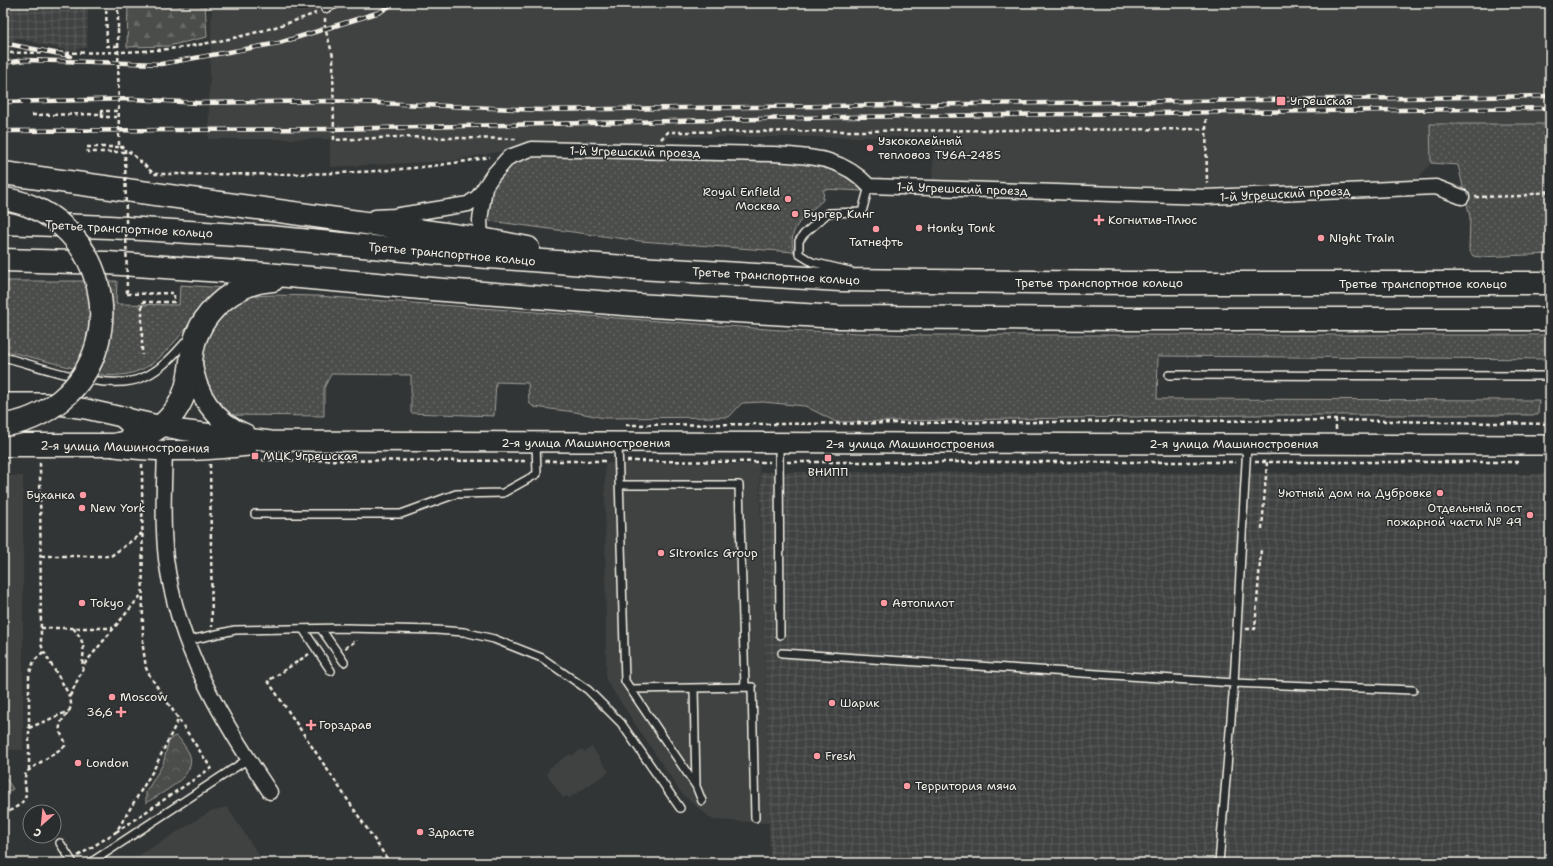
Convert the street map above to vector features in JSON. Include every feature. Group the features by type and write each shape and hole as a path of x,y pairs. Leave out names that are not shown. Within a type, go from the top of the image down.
{"main road":[{"path":"3,174 480,239 639,268"},
{"path":"3,199 28,204 42,211 70,232 80,244 93,268 102,306 99,338 93,356 75,385 53,406 38,415 23,421 3,425"},
{"name":"Третье транспортное кольцо","path":"3,223 110,227 269,237 442,253 791,278 891,281 1467,284 1550,283"},
{"path":"3,260 107,263 318,278 636,305 839,317 1545,320"},
{"path":"1467,284 1511,280 1550,273"},
{"path":"104,446 127,443 152,433 161,427 178,405 185,392 192,355 199,330 204,320 220,302 245,286 269,281 318,278"},
{"path":"192,355 195,379 206,402 214,412 224,422 240,432 271,441"},
{"name":"2-я улица Машиностроения","path":"3,403 45,403 86,409 161,427 271,441 537,452 619,452 779,443 1246,453 1550,445"},
{"path":"125,418 132,424 133,433 127,443"},
{"name":"2-я улица Машиностроения","path":"3,445 104,446 131,449 208,450 271,441"}],"street":[{"name":"1-й Угрешский проезд","path":"339,219 394,216 468,204 478,197 501,164 521,146 531,149 809,156 838,163 861,178 869,186 1207,197 1436,187 1462,197"},
{"name":"1-й Угрешский проезд","path":"480,239 480,220 485,188"},
{"path":"165,450 163,519 166,560 176,607 186,641 201,679 215,706 270,792"}],"lane":[{"path":"325,10 339,3"},
{"path":"869,186 862,212 828,213 804,234 799,241 799,254 804,259 812,262 891,281"},
{"path":"3,357 98,382 125,383 143,378 166,362 204,320"},
{"path":"1169,375 1550,376"},
{"path":"779,443 780,635"},
{"path":"255,514 401,514 456,494 503,493 537,474 537,452"},
{"path":"619,452 625,681 696,786 702,801"},
{"path":"1219,863 1234,682 1246,453"},
{"path":"620,484 739,484 745,687"},
{"path":"186,641 235,630 303,629 464,632 494,639 542,658 588,690 603,703 621,723 680,808"},
{"path":"303,629 331,671"},
{"path":"321,629 344,662"},
{"path":"782,653 1234,682 1413,690"},
{"path":"631,689 752,687 755,818"},
{"path":"694,688 696,786"},
{"path":"90,863 248,759"},
{"path":"61,844 72,862"}],"path":[{"path":"106,3 107,46 118,46"},
{"path":"118,3 119,147"},
{"path":"3,53 158,50 188,46 287,24 325,10 325,28 332,56 334,140 399,137 521,146"},
{"path":"32,115 102,114 102,111 119,111"},
{"path":"102,114 102,117 119,117"},
{"path":"1206,119 1207,181"},
{"path":"657,142 668,132 1206,129"},
{"path":"142,355 142,302 174,302 174,294 127,294 125,147 87,147 88,152 130,152 154,174 330,174 452,165 521,146"},
{"path":"1462,197 1521,196 1550,191"},
{"path":"622,425 1336,422 1550,424"},
{"path":"250,460 537,452 619,452 780,462 1246,453 1267,462 1518,462"},
{"path":"72,862 211,768 180,718 146,668 143,647 142,460"},
{"path":"210,460 212,635"},
{"path":"3,815 23,802 26,793 24,778 28,771 65,746 65,741 59,727 70,711 71,704 70,696 43,652 41,644 40,461"},
{"path":"1262,529 1267,462"},
{"path":"41,556 111,556 142,532"},
{"path":"1237,628 1255,629 1261,549"},
{"path":"70,696 82,668 142,594"},
{"path":"41,628 114,628"},
{"path":"73,628 82,638 84,646 82,668"},
{"path":"317,649 268,681 390,863"},
{"path":"28,771 29,675 34,662 43,652"},
{"path":"29,728 70,711"},
{"path":"116,832 154,769 180,718"}],"shaded area":[{"path":"3,3 88,3 87,47 71,51 16,38 11,50 3,50"},
{"path":"212,3 1550,3 1550,124 1430,124 1431,163 1414,183 1210,192 932,187 934,137 669,137 660,148 529,146 450,161 330,167 330,139 208,139"},
{"path":"605,463 759,464 769,823 713,820 691,802 680,791 606,680"},
{"path":"760,472 1550,474 1550,863 770,863"},
{"path":"3,476 23,476 23,750 3,750"},
{"path":"592,747 609,772 569,798 567,796 563,798 546,773 549,771 548,769 570,754 572,756 582,749 584,752"},
{"path":"227,807 264,863 127,863 211,811"}],"green space":[{"path":"128,3 205,3 207,37 168,46 127,47"},
{"path":"1430,124 1550,124 1550,254 1473,256 1469,250 1470,217 1458,165 1431,163"},
{"path":"522,156 611,156 826,163 863,185 862,191 824,189 823,200 804,217 795,229 792,243 794,252 640,241 490,221 487,207 492,184 505,166"},
{"path":"3,281 117,281 116,304 179,305 180,285 225,288 202,311 165,353 155,361 132,373 100,375 3,350"},
{"path":"255,296 317,296 781,330 912,335 1550,335 1550,359 1158,356 1157,399 1539,400 1538,415 1251,415 836,422 805,406 763,402 742,403 729,417 604,418 575,412 534,407 529,403 528,383 496,382 494,416 411,413 411,375 331,374 324,388 324,416 227,415 212,400 199,356 211,324 239,300"},
{"path":"175,736 178,737 189,753 191,761 189,769 177,783 146,803 146,792 163,764 169,740"},
{"path":"3,774 13,789 3,795"}],"railway":[{"path":"3,63 25,60 161,64 279,43 380,12 394,3"},
{"path":"3,43 70,56"},
{"path":"3,102 133,99 198,103 332,101 540,110 1550,96"},
{"path":"3,131 333,129 844,117 1550,108"}],"place":[{"name":"Угрешская","path":"1281,101"},
{"name":"Узкоколейный тепловоз ТУ6А-2485","path":"870,148"},
{"name":"Royal Enfield Москва","path":"788,199"},
{"name":"Бургер Кинг","path":"795,214"},
{"name":"Когнитив-Плюс","path":"1099,220"},
{"name":"Honky Tonk","path":"919,228"},
{"name":"Татнефть","path":"876,229"},
{"name":"Night Train","path":"1321,238"},
{"name":"МЦК Угрешская","path":"255,456"},
{"name":"ВНИПП","path":"828,458"},
{"name":"Уютный дом на Дубровке","path":"1440,493"},
{"name":"Буханка","path":"83,495"},
{"name":"New York","path":"82,508"},
{"name":"Отдельный пост пожарной части № 49","path":"1530,515"},
{"name":"Sitronics Group","path":"661,553"},
{"name":"Tokyo","path":"82,603"},
{"name":"Автопилот","path":"884,603"},
{"name":"Moscow","path":"112,697"},
{"name":"Шарик","path":"832,703"},
{"name":"36,6","path":"121,712"},
{"name":"Горздрав","path":"311,725"},
{"name":"Fresh","path":"817,756"},
{"name":"London","path":"78,763"},
{"name":"Территория мяча","path":"907,786"},
{"name":"Здрасте","path":"420,832"}]}
